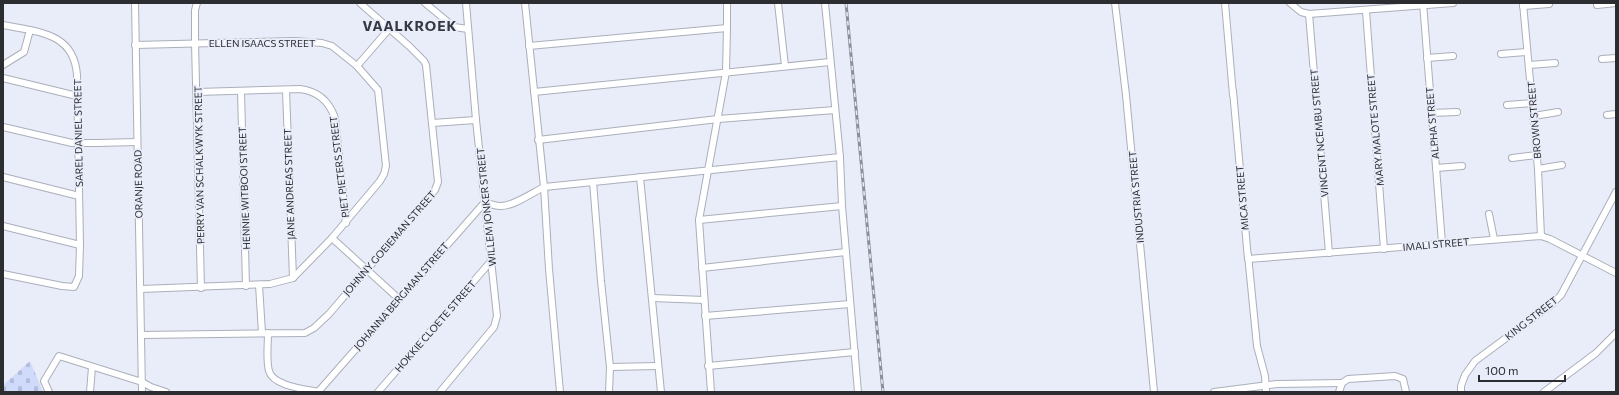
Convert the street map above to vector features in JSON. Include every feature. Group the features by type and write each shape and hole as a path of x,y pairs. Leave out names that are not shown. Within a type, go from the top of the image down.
{"street":[{"name":"ORANJE ROAD","path":"135,3 142,392"},
{"path":"195,43 195,10 197,3"},
{"name":"JOHNNY GOEIEMAN STREET","path":"141,335 305,333 310,331 320,323 419,210 437,187 438,182 432,123 426,65 424,60 360,3"},
{"path":"425,3 454,27 468,29"},
{"name":"WILLEM JONKER STREET","path":"440,392 496,324 497,316 476,120 466,3"},
{"path":"525,3 544,187 549,270 560,392"},
{"path":"711,392 699,220 726,72 728,28 726,3"},
{"path":"778,3 785,66"},
{"path":"825,3 840,157 842,206 858,392"},
{"name":"INDUSTRIA STREET","path":"1115,3 1126,94 1154,392"},
{"name":"MICA STREET","path":"1225,3 1257,346 1265,376 1266,389"},
{"path":"1290,3 1301,12 1309,14 1366,11 1423,4 1453,3"},
{"path":"1597,5 1616,3"},
{"name":"ALPHA STREET","path":"1423,4 1442,243"},
{"path":"1523,5 1549,4"},
{"name":"BROWN STREET","path":"1523,5 1534,116 1541,236"},
{"name":"MARY MALOTE STREET","path":"1366,11 1384,249"},
{"name":"VINCENT NCEMBU STREET","path":"1309,14 1329,253"},
{"name":"SAREL DANIEL STREET","path":"3,25 54,36 67,48 76,67 79,143 78,196 80,245 79,276 75,288 3,274"},
{"path":"529,46 728,28"},
{"path":"3,65 24,52 28,45 30,30"},
{"path":"357,66 389,30"},
{"name":"ELLEN ISAACS STREET","path":"135,45 295,41 322,42 337,49 357,66 374,85 379,93 386,166 384,174 346,223 293,278"},
{"name":"PERRY VAN SCHALKWYK STREET","path":"195,43 201,288"},
{"path":"1501,54 1528,52"},
{"path":"1427,58 1453,56"},
{"path":"1602,59 1616,58"},
{"path":"534,92 830,62"},
{"path":"1529,65 1555,63"},
{"path":"3,78 77,96"},
{"name":"PIET PIETERS STREET","path":"197,92 300,89 313,91 326,103 333,113 346,223"},
{"name":"JANE ANDREAS STREET","path":"286,90 293,278"},
{"name":"HENNIE WITBOOI STREET","path":"241,91 246,286"},
{"path":"1507,105 1532,103"},
{"path":"538,140 718,120 835,110"},
{"path":"1432,113 1457,112"},
{"path":"1534,116 1558,112"},
{"path":"1607,115 1616,114"},
{"path":"432,123 476,120"},
{"path":"3,127 57,140 79,143 138,142"},
{"path":"1512,158 1537,155"},
{"path":"485,202 495,206 503,206 544,187 840,157"},
{"path":"1538,169 1562,164"},
{"path":"1436,168 1462,166"},
{"path":"3,177 78,196"},
{"path":"640,177 661,392"},
{"path":"593,182 610,367 609,392"},
{"name":"KING STREET","path":"1461,392 1465,375 1475,361 1556,300 1564,291 1581,255 1616,192"},
{"name":"JOHANNA BERGMAN STREET","path":"319,392 485,202"},
{"path":"1610,204 1616,208"},
{"path":"699,220 842,206"},
{"path":"1489,214 1494,239"},
{"path":"3,226 80,245"},
{"name":"IMALI STREET","path":"1248,259 1541,236 1550,239 1616,273"},
{"path":"332,238 399,299"},
{"path":"702,268 846,252"},
{"name":"HOKKIE CLOETE STREET","path":"378,392 492,260"},
{"path":"141,289 246,286 270,284 293,278"},
{"path":"258,285 265,333 268,369 272,377 281,383 319,392"},
{"path":"653,298 704,300"},
{"path":"705,316 850,304"},
{"path":"1544,392 1596,353 1616,334"},
{"path":"708,366 855,352"},
{"path":"49,392 44,381 59,356 92,368 142,382 166,392"},
{"path":"610,367 658,366"},
{"path":"90,392 92,368"},
{"path":"1214,392 1266,389 1277,384 1342,383 1348,380 1397,376 1402,378 1405,382 1406,392"},
{"path":"1339,392 1342,383"}],"green space":[{"path":"30,361 43,392 3,392 3,385"}],"railway":[{"path":"846,3 883,392"}],"district":[{"name":"VAALKROEK","path":"410,25"}]}
